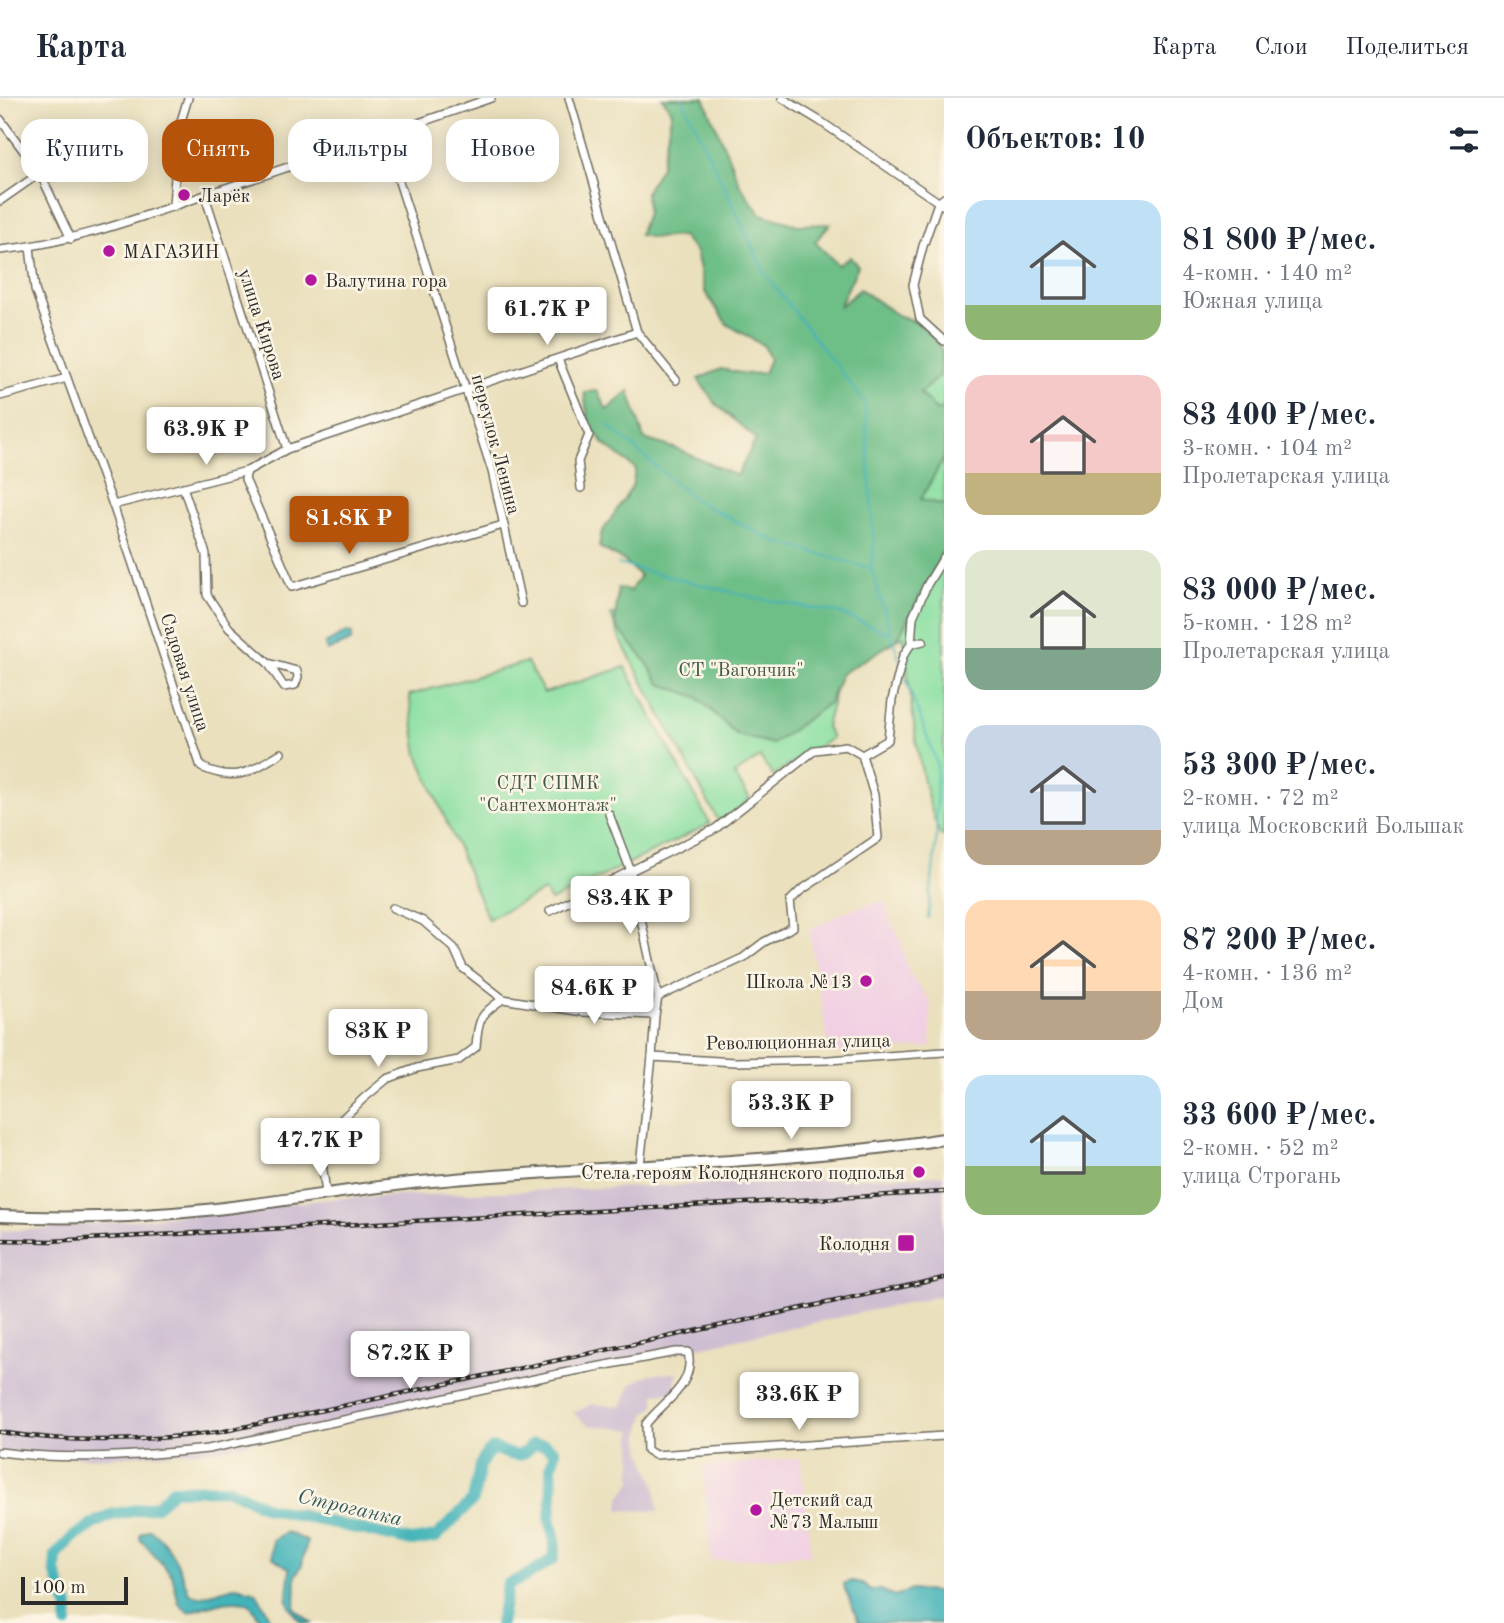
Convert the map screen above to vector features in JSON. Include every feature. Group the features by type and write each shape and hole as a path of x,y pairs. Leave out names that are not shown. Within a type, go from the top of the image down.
{"street":[{"path":"173,207 178,131 188,98"},
{"path":"430,119 491,98"},
{"path":"569,98 637,332 676,380"},
{"path":"782,98 942,202 923,246 913,285 920,319 944,341"},
{"path":"0,119 21,147"},
{"path":"0,250 71,239 288,168"},
{"path":"0,201 27,182"},
{"path":"44,182 71,239"},
{"name":"переулок Ленина","path":"399,182 492,471 521,603"},
{"name":"улица Кирова","path":"205,196 287,449"},
{"name":"Садовая улица","path":"30,247 35,290 113,505 201,767 220,775 244,774 281,753"},
{"path":"113,505 236,474 246,475 287,449 637,332"},
{"path":"558,359 589,435 578,461 581,488"},
{"path":"0,396 67,378"},
{"path":"246,475 292,587 503,525"},
{"path":"183,487 206,554 207,595 229,628 268,663"},
{"path":"862,755 888,740 892,700 903,656 911,645 913,617 927,585 944,557"},
{"path":"911,645 923,641"},
{"path":"550,911 715,829 815,750 846,746 862,755 874,795 878,838 800,891 790,901 793,927 764,942 743,958 658,997"},
{"path":"609,814 630,869 658,997 639,1165"},
{"path":"393,908 423,921 454,948 463,968 503,999 583,1012 654,1015"},
{"path":"326,1193 319,1141 387,1079 417,1068 458,1060 476,1046 478,1025 485,1011 503,999"},
{"name":"Революционная улица","path":"652,1057 735,1062 828,1060 944,1052"},
{"path":"0,1216 104,1217 206,1210 431,1181 639,1165 838,1154 944,1139"},
{"path":"0,1452 28,1455 101,1455 208,1449 558,1374 658,1354 688,1352 690,1362 676,1395 646,1424 647,1450 655,1455 944,1436"}],"shaded area":[{"name":"Школа №13","path":"884,900 899,935 909,973 930,1001 931,1047 830,1054 809,930 844,912"},
{"path":"944,1175 944,1295 216,1450 93,1458 0,1452 0,1231 46,1229 340,1198"},
{"path":"677,1373 673,1392 655,1394 655,1406 645,1414 640,1433 642,1452 656,1487 658,1511 619,1510 620,1497 632,1481 632,1430 588,1425 573,1413 593,1404 622,1406 632,1383 650,1374"},
{"name":"Детский сад №73 Малыш","path":"800,1458 811,1554 711,1561 703,1467"}],"green space":[{"path":"662,98 704,98 740,185 760,214 798,225 830,224 815,242 838,265 850,257 858,266 839,307 860,289 897,315 916,322 929,332 942,350 939,376 920,393 937,411 944,407 944,458 921,499 944,505 944,550 897,640 841,674 830,702 773,744 737,735 697,697 660,684 645,660 615,625 618,588 630,591 640,576 623,560 599,547 601,534 632,487 636,469 603,443 589,428 584,392 597,391 607,410 629,391 644,439 677,449 737,476 756,439 715,403 698,379 721,369 746,374 764,373 770,359 764,346 727,324 705,292 696,252 682,236 656,238 639,235 647,213 646,191 661,167 672,111"},
{"name":"СТ \"Вагончик\"","path":"860,303 919,322 944,354 944,836 940,835 932,812 920,762 904,636 840,672 826,727 832,738 773,776 760,757 734,774 750,799 720,824 620,639 611,615 667,590"},
{"name":"СДТ СПМК \"Сантехмонтаж\"","path":"527,662 544,693 625,667 710,824 551,901 544,891 488,919 418,755 409,695"}],"water":[{"path":"347,632 352,633 351,641 327,651 325,644"},
{"path":"150,1529 174,1558 189,1593 200,1597 237,1586 256,1592 271,1623 262,1623 249,1604 235,1601 188,1612 179,1604 172,1575 140,1539 140,1534"},
{"path":"286,1532 307,1541 302,1565 296,1575 295,1609 312,1623 303,1623 292,1610 288,1599 290,1569 272,1557 272,1540"},
{"path":"851,1581 862,1583 871,1591 878,1589 894,1596 912,1590 944,1593 944,1623 859,1623 843,1584"}],"waterway":[{"path":"682,98 765,274 865,403 874,547 871,568 899,659"},
{"path":"608,425 695,500 776,542 870,568"},
{"path":"618,564 756,598 839,613 888,633"},
{"path":"903,671 937,764 936,843 928,918"},
{"name":"Строганка","path":"67,1623 68,1607 55,1571 56,1555 72,1538 96,1522 111,1515 157,1506 173,1490 229,1489 267,1508 412,1541 436,1537 473,1500 480,1466 493,1448 510,1455 519,1455 533,1444 545,1445 555,1452 551,1467 550,1518 555,1541 553,1559 508,1584 500,1623"}],"railway":[{"path":"0,1240 50,1241 944,1192"},
{"path":"0,1432 83,1440 220,1432 944,1278"}],"place":[{"name":"Ларёк","path":"184,195"},
{"name":"МАГАЗИН","path":"109,251"},
{"name":"Валутина гора","path":"311,280"},
{"name":"Школа №13","path":"866,981"},
{"name":"Стела героям Колоднянского подполья","path":"919,1172"},
{"name":"Колодня","path":"906,1243"},
{"name":"Детский сад №73 Малыш","path":"756,1510"}]}
